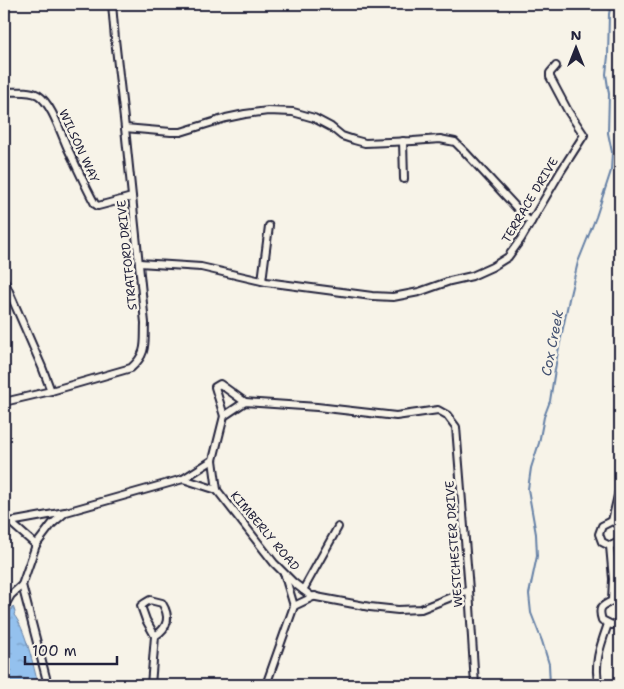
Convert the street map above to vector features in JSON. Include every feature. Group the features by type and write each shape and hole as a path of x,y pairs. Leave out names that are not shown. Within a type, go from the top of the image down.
{"street":[{"name":"STRATFORD DRIVE","path":"4,402 51,391 131,368 144,353 145,323 114,39 112,4"},
{"name":"TERRACE DRIVE","path":"139,263 201,267 262,281 372,296 393,297 408,295 492,268 508,257 521,239 584,135 550,77 550,73 556,66"},
{"name":"WILSON WAY","path":"4,92 32,93 44,101 95,204 98,206 132,198"},
{"path":"125,128 181,132 245,114 268,111 293,112 314,118 331,127 342,136 365,143 440,139 455,142 531,222"},
{"path":"403,141 404,180"},
{"path":"262,281 269,226"},
{"path":"4,280 51,391"},
{"path":"220,384 245,402 224,416 215,387 220,384"},
{"name":"WESTCHESTER DRIVE","path":"245,402 318,407 396,416 438,410 447,415 456,426 475,685"},
{"name":"KIMBERLY ROAD","path":"224,416 213,460 216,490 274,563 294,583 311,596 398,610 421,609 469,590"},
{"path":"7,521 66,512 183,479 213,460"},
{"name":"KIMBERLY ROAD","path":"183,479 216,490"},
{"path":"612,522 620,487"},
{"path":"4,607 11,596 22,585 36,545 52,524 66,512"},
{"path":"7,521 36,545"},
{"path":"610,546 602,542 599,534 602,526 612,522 620,526"},
{"path":"303,590 338,527"},
{"path":"610,546 620,540"},
{"path":"610,546 613,579 612,601"},
{"path":"266,685 294,606 284,574"},
{"path":"22,585 48,685"},
{"path":"294,606 315,596"},
{"path":"151,685 155,636 141,606 150,600 162,603 168,616 161,632 155,636"},
{"path":"620,604 612,601 603,604 600,613 602,620 608,624 612,625 620,622"},
{"path":"599,685 597,660 608,624"}],"water":[{"path":"13,606 14,615 29,648 38,685 6,685 8,679 4,662 4,624"}],"waterway":[{"name":"Cox Creek","path":"550,685 549,664 531,613 529,594 537,556 536,534 528,489 531,468 550,401 557,357 578,262 596,217 611,171 612,152 608,133 609,94 606,74 611,4"}]}
